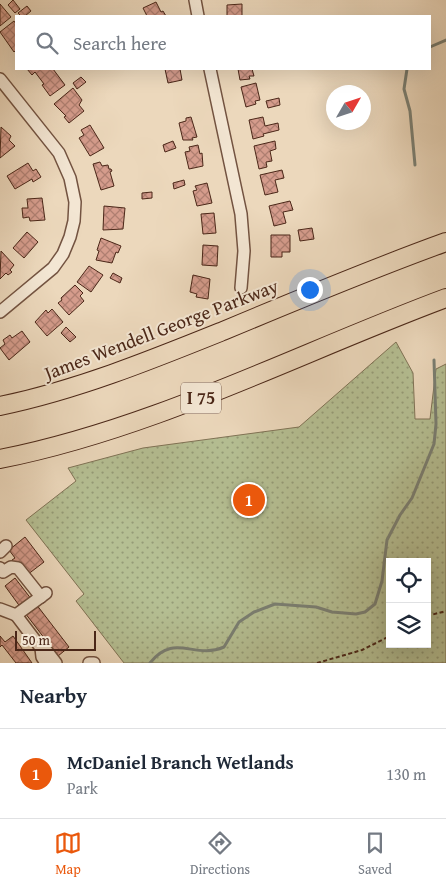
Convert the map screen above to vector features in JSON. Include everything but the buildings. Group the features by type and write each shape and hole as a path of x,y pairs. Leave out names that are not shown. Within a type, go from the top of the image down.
{"highway":[{"name":"James Wendell George Parkway","path":"0,406 72,387 142,363 354,276 446,242"},
{"name":"I 75","path":"0,459 76,440 147,418 196,400 377,324 446,298"}],"street":[{"path":"195,0 198,15"},
{"path":"210,70 241,214 244,251 241,288"},
{"path":"0,79 58,154 70,178 75,202 74,221 70,237 53,268 0,312"},
{"path":"0,568 4,572 11,567 18,568 43,595 16,615"},
{"path":"0,609 16,615 41,648 46,650 56,663"},
{"path":"41,648 42,657 46,663"},
{"path":"88,663 94,663"}],"path":[{"path":"431,615 446,611"},
{"path":"318,663 362,650 386,638"}],"green space":[{"path":"396,342 413,373 415,419 430,419 436,369 446,364 446,663 124,663 76,601 84,594 26,520 76,481 68,468 143,448 299,427"}],"waterway":[{"path":"431,47 446,40"},
{"path":"407,70 404,89 410,111 415,165"},
{"path":"150,663 167,649 185,648 203,651 224,647 239,622 254,612 275,604 316,607 332,612 356,614 365,612 375,604 382,581 387,540 400,515 412,498 434,444 436,424 434,360"}],"place":[{"name":"McDaniel Branch Wetlands","path":"249,500"}]}
